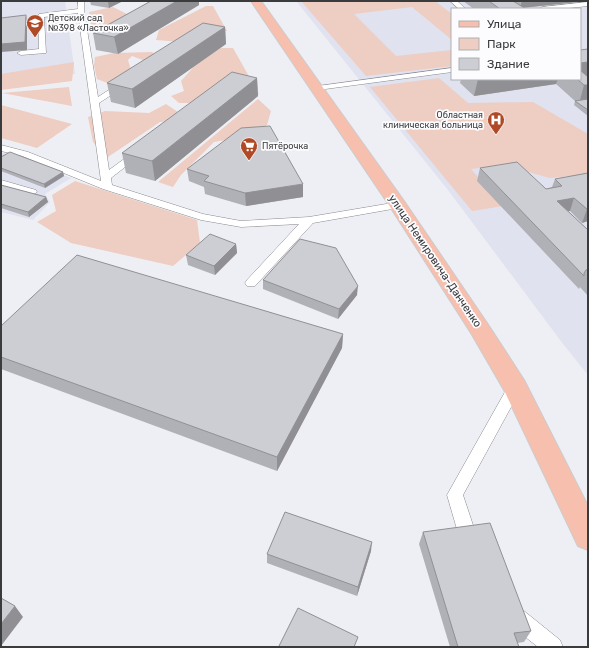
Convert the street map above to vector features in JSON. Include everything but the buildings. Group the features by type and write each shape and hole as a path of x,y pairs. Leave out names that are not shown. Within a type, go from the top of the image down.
{"main road":[{"name":"улица Немировича-Данченко","path":"256,1 398,205 479,328 515,387 588,536"}],"lane":[{"path":"453,1 462,8"},
{"path":"21,53 43,51 41,15 83,4 90,46 95,102 107,182"},
{"path":"551,8 588,4"},
{"path":"318,88 451,70"},
{"path":"95,102 133,78"},
{"path":"1,148 25,154 107,182 201,217 240,224 309,220 398,205"},
{"path":"107,182 144,148"},
{"path":"1,183 32,192"},
{"path":"251,283 309,220"},
{"path":"474,555 455,495 515,387"},
{"path":"504,607 553,647"}],"shaded area":[{"name":"Детский сад №398 «Ласточка»","path":"1,1 65,1 75,74 1,83"},
{"name":"Областная клиническая больница","path":"296,1 588,1 588,375 563,344 448,190"},
{"path":"1,152 71,178 45,194 50,202 33,220 1,212"}],"green space":[{"path":"301,1 435,1 451,13 451,39 412,7 354,14 396,56 451,50 451,66 366,76"},
{"path":"206,6 213,6 227,31 194,35 181,42 156,40 159,30"},
{"path":"113,7 127,14 128,25 120,29 92,31 89,12"},
{"path":"221,48 233,48 259,94 222,88 198,103 179,103 171,96 184,91 181,81 199,61"},
{"path":"152,52 159,57 148,62 132,56 128,60 132,73 110,84 97,79 94,65 95,57 114,53"},
{"path":"74,62 72,81 1,90 1,74"},
{"path":"439,78 468,103 533,102 588,134 588,174 550,178 504,165 471,169 503,206 472,211 370,87"},
{"path":"69,87 72,106 2,93"},
{"path":"258,99 271,111 267,125 249,136 214,142 181,175 173,187 158,182"},
{"path":"166,104 181,114 177,120 160,122 108,157 93,142 88,117 105,111 149,113"},
{"path":"1,105 72,124 37,148 1,138"},
{"path":"75,181 197,220 200,243 173,266 71,243 37,222 56,211 52,195"}],"place":[{"name":"Детский сад №398 «Ласточка»","path":"35,38"},
{"name":"Областная клиническая больница","path":"496,135"},
{"name":"Пятёрочка","path":"249,161"}]}
